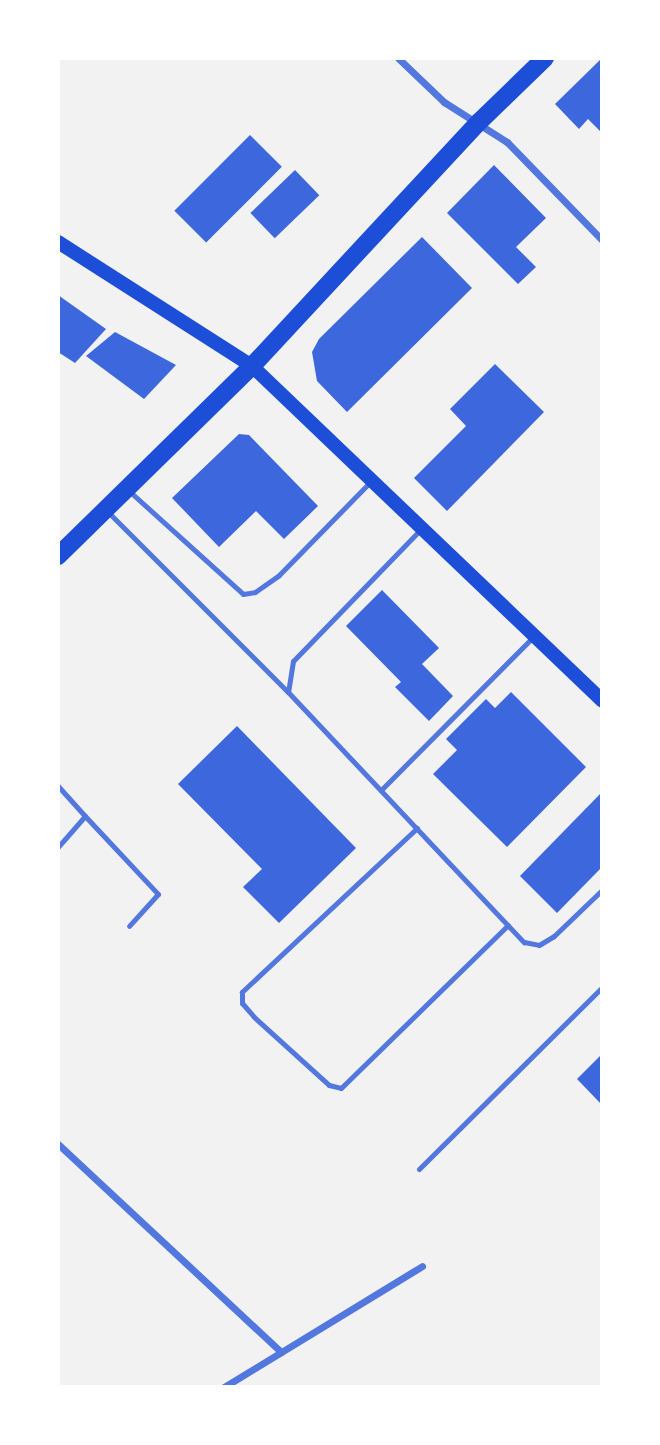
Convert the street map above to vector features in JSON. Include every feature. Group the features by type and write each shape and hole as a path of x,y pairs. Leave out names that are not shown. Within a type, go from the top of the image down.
{"main road":[{"path":"58,556 252,366 479,122 545,58"},
{"path":"58,242 252,366 373,479 532,638 602,700"}],"street":[{"path":"398,58 444,102 507,142 602,240"},
{"path":"58,1144 281,1352"},
{"path":"224,1387 422,1266"}],"lane":[{"path":"128,490 243,594 255,592 279,575 373,479"},
{"path":"107,510 288,692 524,942 539,945 602,890"},
{"path":"288,692 293,661 423,528"},
{"path":"381,790 532,638"},
{"path":"58,786 158,894 129,926"},
{"path":"58,847 85,816"},
{"path":"417,828 242,992 242,1003 254,1017 329,1085 341,1088 508,925"},
{"path":"419,1169 602,987"}],"building":[{"path":"602,58 602,133 588,119 579,129 555,104"},
{"path":"250,135 282,167 206,242 174,211"},
{"path":"494,165 546,218 516,247 536,267 518,284 447,213"},
{"path":"295,170 319,195 275,238 250,213"},
{"path":"422,237 472,288 347,412 317,381 312,352 319,339"},
{"path":"58,295 106,329 75,363 58,352"},
{"path":"115,332 176,365 144,399 86,356"},
{"path":"495,364 544,412 447,511 414,478 466,426 450,409"},
{"path":"239,434 249,435 318,506 284,539 256,511 219,547 172,498"},
{"path":"382,590 439,648 422,664 453,696 429,721 395,687 401,682 346,626"},
{"path":"511,692 586,767 507,847 433,774 457,750 446,739 486,699 495,708"},
{"path":"237,726 356,848 279,923 243,887 262,869 178,784"},
{"path":"602,792 602,867 557,913 520,876"},
{"path":"602,1054 602,1105 577,1079"}]}
